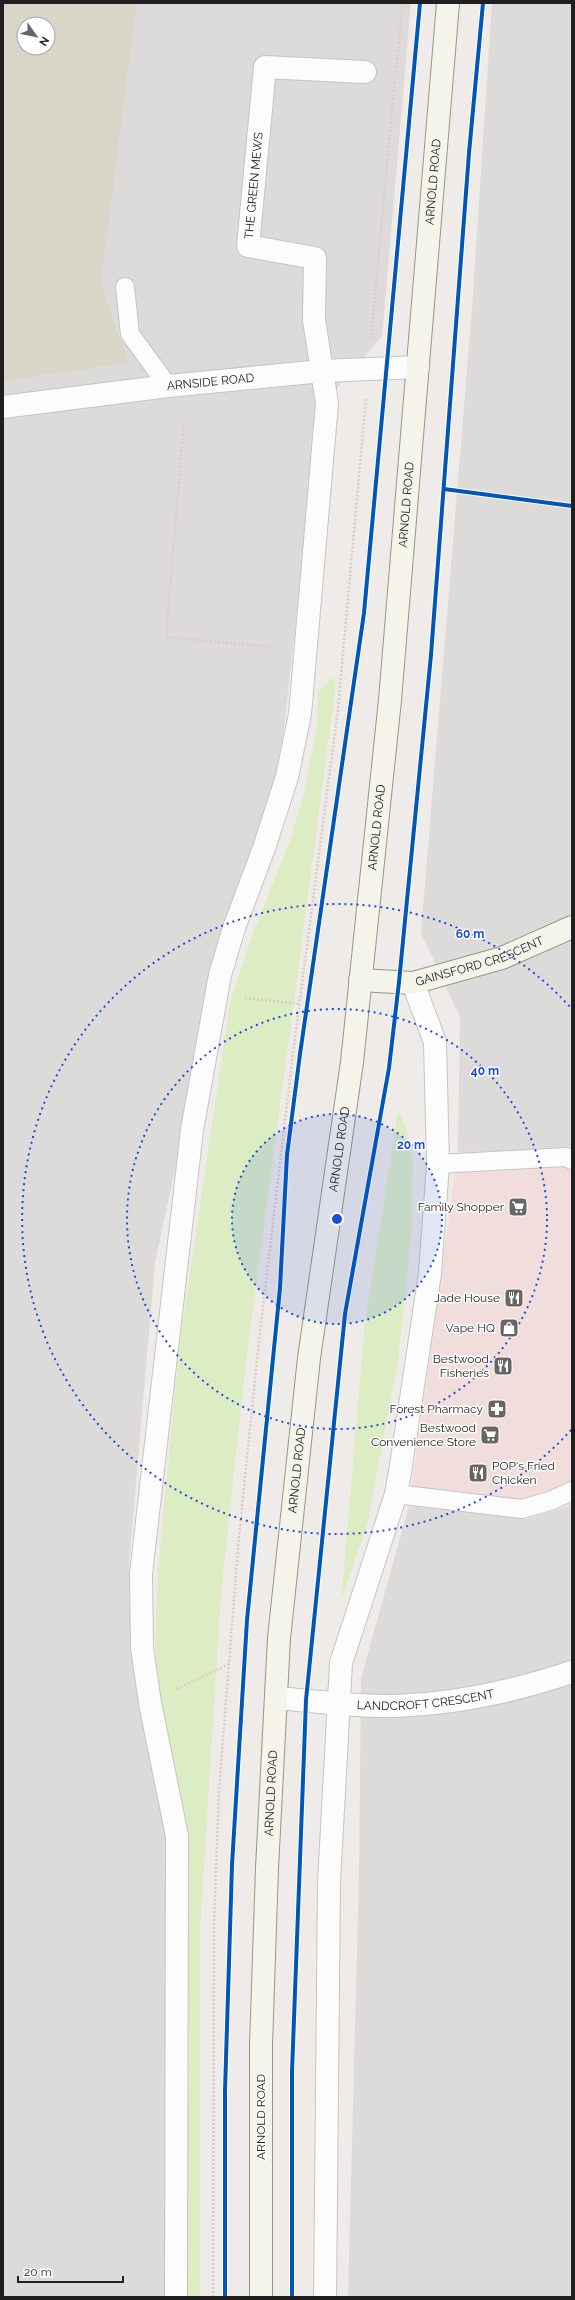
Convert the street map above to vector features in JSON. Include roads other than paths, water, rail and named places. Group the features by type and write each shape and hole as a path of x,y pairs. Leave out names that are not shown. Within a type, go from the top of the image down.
{"main road":[{"name":"ARNOLD ROAD","path":"261,2297 261,2045 267,1868 279,1638 309,1358 352,1062 390,700 448,3"},
{"name":"GAINSFORD CRESCENT","path":"360,980 413,983 502,958 572,927"}],"street":[{"name":"THE GREEN MEWS","path":"322,371 314,320 315,258 248,246 265,67 365,72"},
{"name":"ARNSIDE ROAD","path":"3,407 168,386 322,371 418,367"},
{"path":"176,2297 177,1836 150,1703 142,1647 141,1574 192,1130 220,975 234,928 264,848 287,777 300,714 327,403 322,371"},
{"path":"325,2297 329,1882 341,1663 396,1494 430,1273 438,1164 435,1042 413,983"},
{"name":"LANDCROFT CRESCENT","path":"276,1698 395,1706 457,1701 527,1687 572,1672"}],"lane":[{"path":"125,287 130,334 168,386"},
{"path":"438,1164 566,1157 572,1160"},
{"path":"396,1494 522,1509 550,1501 572,1491"}],"place":[{"name":"Family Shopper","path":"518,1207"},
{"name":"Jade House","path":"514,1298"},
{"name":"Vape HQ","path":"509,1328"},
{"name":"Bestwood Fisheries","path":"503,1366"},
{"name":"Forest Pharmacy","path":"497,1409"},
{"name":"Bestwood Convenience Store","path":"490,1435"},
{"name":"POP's Fried Chicken","path":"478,1473"}]}
